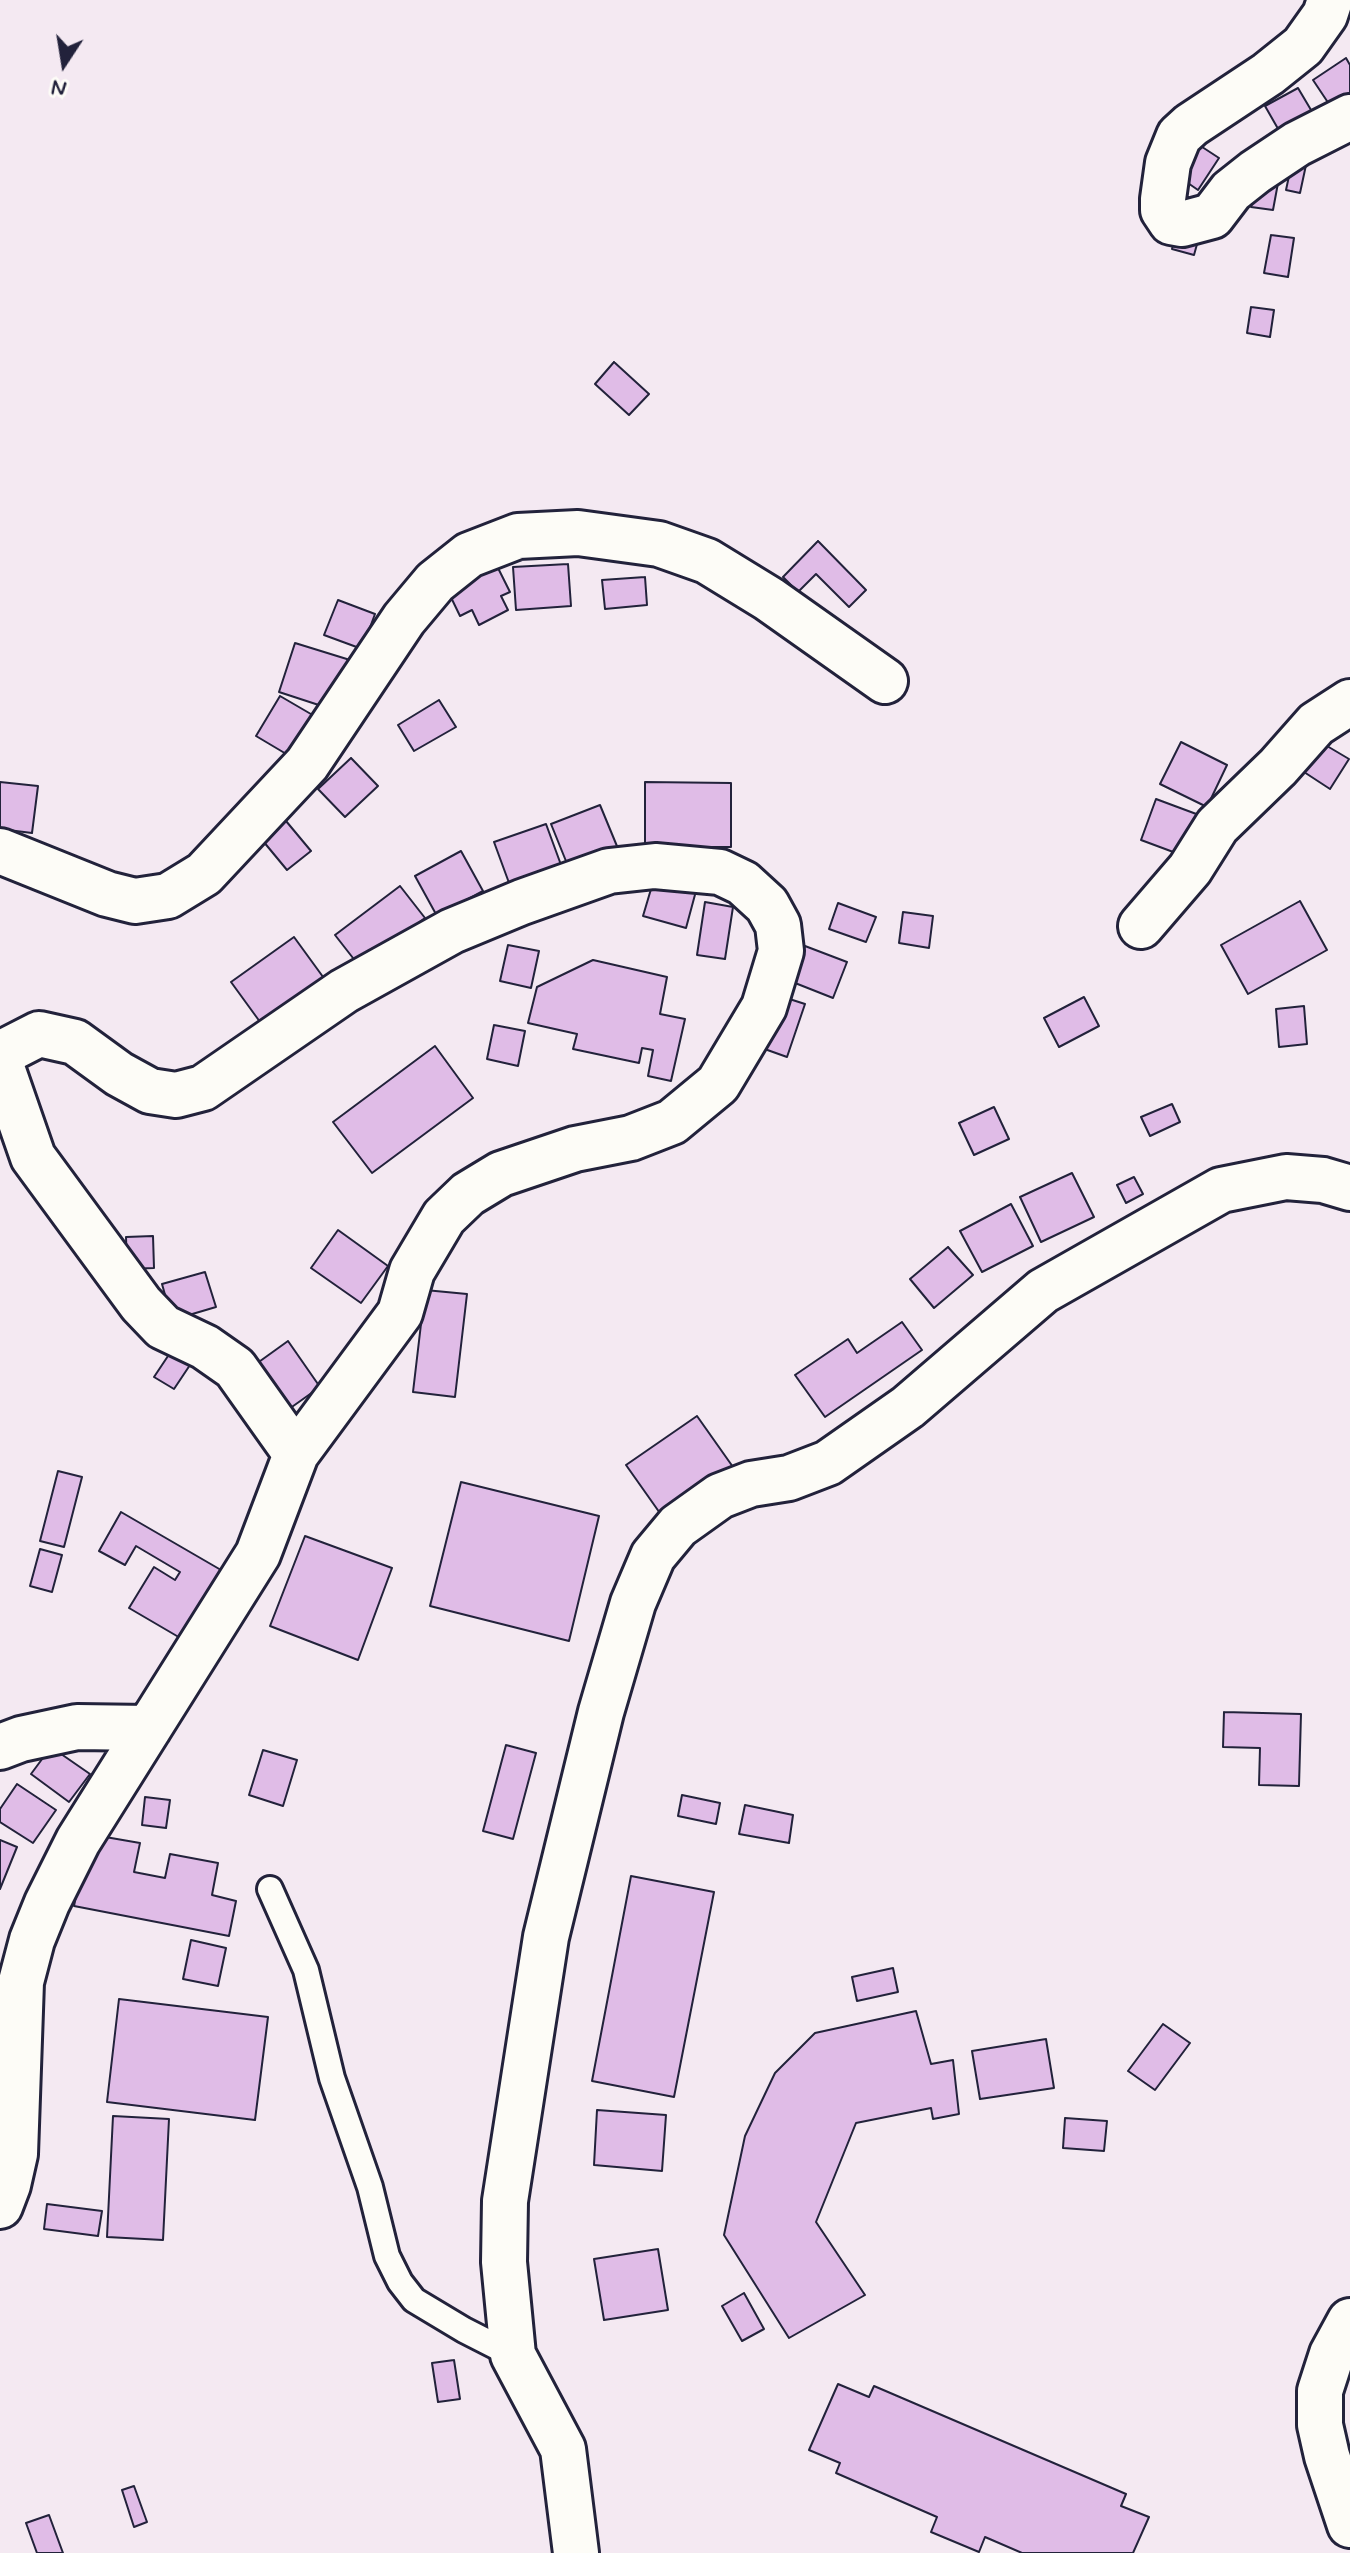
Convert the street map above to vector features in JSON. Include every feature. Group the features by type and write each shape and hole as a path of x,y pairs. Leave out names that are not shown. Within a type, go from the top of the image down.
{"street":[{"path":"1330,0 1325,15 1303,46 1179,136 1168,163 1163,210 1171,222 1182,224 1212,216 1231,191 1255,172 1297,144 1350,117"},
{"path":"0,851 107,894 135,901 168,896 204,874 307,764 404,619 435,582 469,555 518,536 578,533 659,544 707,561 769,599 885,681"},
{"path":"1141,926 1190,869 1217,826 1278,767 1316,724 1350,702"},
{"path":"0,2206 15,2154 21,1982 32,1940 78,1841 258,1554 296,1454 400,1313 412,1271 444,1217 468,1194 501,1174 575,1149 631,1138 672,1122 718,1084 764,1007 781,951 778,925 767,905 743,883 720,872 655,866 609,871 522,902 452,931 344,991 203,1088 176,1095 150,1091 119,1074 75,1042 39,1034 8,1044 33,1157 141,1304 163,1327 205,1347 235,1368 296,1454"},
{"path":"576,2553 563,2449 513,2355 504,2262 505,2201 546,1937 601,1712 633,1603 653,1556 678,1526 720,1496 751,1484 789,1478 828,1463 908,1407 1043,1291 1221,1190 1286,1177 1323,1180 1350,1188"},
{"path":"0,1747 21,1739 77,1727 149,1728"},
{"path":"1350,2321 1332,2354 1320,2391 1320,2425 1350,2525"}],"lane":[{"path":"270,1889 306,1970 332,2078 370,2187 387,2256 400,2282 414,2300 513,2355"}],"building":[{"path":"1346,58 1350,65 1350,95 1331,107 1313,80"},
{"path":"1298,88 1314,115 1281,134 1265,106"},
{"path":"1193,141 1219,158 1198,190 1172,172"},
{"path":"1292,162 1306,165 1300,193 1286,190"},
{"path":"1257,179 1278,183 1273,210 1251,207"},
{"path":"1177,231 1199,237 1194,255 1172,249"},
{"path":"1271,235 1294,238 1288,277 1264,273"},
{"path":"1251,307 1274,310 1270,337 1247,333"},
{"path":"614,362 649,394 629,415 595,384"},
{"path":"818,541 866,590 849,607 816,574 798,592 783,577"},
{"path":"495,562 510,592 501,596 508,610 479,625 472,610 460,616 445,585"},
{"path":"568,564 571,606 516,610 513,567"},
{"path":"645,577 647,605 605,609 602,580"},
{"path":"338,600 375,614 362,649 324,635"},
{"path":"295,643 350,660 334,710 279,692"},
{"path":"280,696 316,717 293,758 256,736"},
{"path":"439,700 456,727 414,751 398,725"},
{"path":"1181,742 1227,765 1207,807 1160,784"},
{"path":"1322,743 1349,759 1330,789 1304,772"},
{"path":"351,758 378,786 345,817 318,789"},
{"path":"0,782 38,786 32,833 0,829"},
{"path":"645,782 731,783 731,847 645,847"},
{"path":"1156,799 1199,815 1184,856 1141,840"},
{"path":"600,805 619,851 570,871 551,824"},
{"path":"286,821 311,851 287,870 263,841"},
{"path":"546,824 564,873 512,891 494,842"},
{"path":"461,851 483,891 437,916 415,876"},
{"path":"654,879 696,891 686,928 643,916"},
{"path":"400,886 425,918 360,967 335,935"},
{"path":"1300,901 1327,950 1248,994 1221,945"},
{"path":"705,902 733,907 725,959 697,955"},
{"path":"838,903 876,917 866,942 829,929"},
{"path":"903,912 933,916 929,948 899,943"},
{"path":"294,937 326,981 263,1026 231,982"},
{"path":"508,945 539,951 531,988 500,981"},
{"path":"805,946 847,962 833,998 790,981"},
{"path":"593,960 667,977 660,1014 685,1019 671,1081 648,1076 653,1050 642,1048 639,1063 573,1049 577,1034 528,1023 537,987"},
{"path":"777,995 805,1004 787,1057 759,1047"},
{"path":"1084,997 1099,1026 1059,1047 1044,1018"},
{"path":"1304,1006 1307,1044 1279,1047 1276,1009"},
{"path":"494,1025 525,1031 518,1066 487,1059"},
{"path":"435,1046 473,1098 372,1173 333,1122"},
{"path":"1172,1104 1180,1122 1150,1136 1141,1117"},
{"path":"994,1107 1009,1139 974,1155 959,1123"},
{"path":"1072,1173 1094,1217 1041,1242 1020,1197"},
{"path":"1134,1177 1143,1194 1126,1203 1117,1185"},
{"path":"1011,1204 1033,1246 982,1272 960,1231"},
{"path":"338,1230 388,1266 361,1303 311,1268"},
{"path":"153,1236 154,1268 127,1269 126,1237"},
{"path":"948,1247 973,1275 934,1308 910,1279"},
{"path":"205,1272 216,1307 172,1320 162,1284"},
{"path":"425,1290 467,1294 455,1397 413,1392"},
{"path":"902,1322 922,1350 825,1417 795,1375 848,1339 857,1353"},
{"path":"288,1341 320,1387 289,1409 256,1364"},
{"path":"170,1353 190,1365 174,1389 154,1377"},
{"path":"697,1416 733,1467 662,1516 626,1465"},
{"path":"58,1471 82,1477 64,1547 40,1541"},
{"path":"461,1482 599,1516 569,1641 430,1606"},
{"path":"121,1512 221,1570 182,1639 129,1608 154,1567 175,1580 180,1572 136,1546 125,1565 99,1551"},
{"path":"305,1536 392,1568 358,1660 270,1626"},
{"path":"40,1549 62,1555 52,1592 30,1586"},
{"path":"1224,1712 1301,1714 1299,1786 1259,1785 1260,1748 1223,1747"},
{"path":"506,1745 536,1753 513,1839 483,1831"},
{"path":"51,1747 90,1774 69,1802 31,1774"},
{"path":"263,1750 297,1760 283,1806 249,1795"},
{"path":"17,1784 56,1810 33,1843 0,1822 0,1809"},
{"path":"682,1795 720,1803 716,1824 678,1816"},
{"path":"145,1797 170,1800 166,1828 142,1825"},
{"path":"745,1805 793,1815 789,1843 739,1834"},
{"path":"88,1834 140,1843 134,1872 165,1878 170,1854 218,1863 212,1895 236,1901 229,1936 74,1906"},
{"path":"0,1840 17,1847 0,1889"},
{"path":"631,1876 714,1892 674,2097 592,2081"},
{"path":"191,1940 226,1948 218,1986 183,1979"},
{"path":"893,1968 898,1992 857,2001 852,1977"},
{"path":"119,1999 268,2017 255,2120 107,2102"},
{"path":"916,2011 931,2064 953,2060 959,2114 933,2119 931,2108 856,2123 816,2222 865,2295 789,2338 724,2235 745,2136 775,2073 815,2033"},
{"path":"1163,2024 1190,2043 1155,2090 1128,2071"},
{"path":"1046,2039 1054,2088 980,2099 972,2051"},
{"path":"597,2110 666,2115 662,2171 594,2165"},
{"path":"113,2116 169,2119 163,2240 107,2237"},
{"path":"1065,2118 1107,2121 1104,2151 1063,2148"},
{"path":"47,2204 102,2211 98,2236 44,2229"},
{"path":"658,2249 668,2310 604,2320 594,2259"},
{"path":"744,2293 764,2329 742,2341 722,2306"},
{"path":"454,2360 460,2399 438,2402 432,2363"},
{"path":"838,2384 869,2397 874,2386 1126,2494 1121,2506 1149,2517 1133,2553 1022,2553 985,2537 979,2552 931,2532 937,2517 836,2473 840,2463 809,2450"},
{"path":"134,2486 147,2522 134,2527 122,2490"},
{"path":"49,2515 63,2553 37,2553 26,2523"}]}
